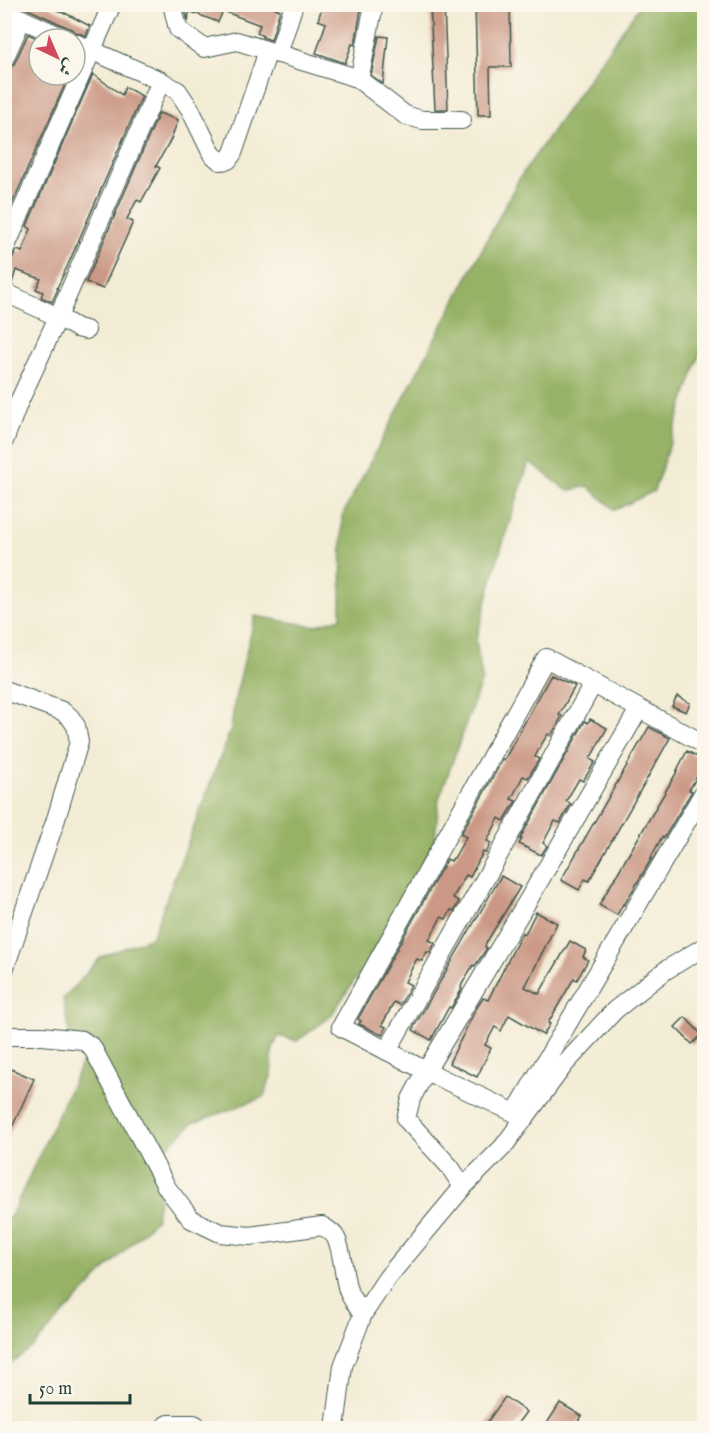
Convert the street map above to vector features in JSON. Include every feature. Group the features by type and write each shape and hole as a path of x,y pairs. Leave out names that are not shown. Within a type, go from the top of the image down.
{"highway":[{"path":"169,1428 192,1428"}],"street":[{"path":"4,251 112,4"},
{"path":"172,4 177,29 204,48 237,41 357,78 405,116 422,120 462,120"},
{"path":"87,48 161,81 178,91 190,109 212,154 220,161 228,160 233,153 294,4"},
{"path":"357,78 361,71 374,4"},
{"path":"4,11 38,27"},
{"path":"4,59 22,20"},
{"path":"4,441 18,404 161,81"},
{"path":"4,292 77,328 86,330"},
{"path":"705,744 546,658 341,1026 426,1071 515,1113 705,792"},
{"path":"387,1051 593,684"},
{"path":"4,690 62,711 76,726 79,742 56,819 4,970"},
{"path":"463,1187 450,1167 406,1119 411,1099 639,709"},
{"path":"334,1428 343,1366 363,1314 387,1278 463,1187 503,1147 564,1065 615,1010 666,970 705,947"},
{"path":"4,1034 82,1040 92,1047 167,1188 191,1219 220,1233 250,1236 322,1226 330,1231 336,1238 349,1293 363,1314"}],"green space":[{"path":"640,5 704,5 704,341 654,491 615,510 588,486 568,491 529,462 498,558 476,640 482,679 439,799 435,839 387,932 330,1017 297,1041 278,1036 272,1052 272,1073 264,1097 193,1123 166,1148 156,1219 33,1347 5,1367 5,1297 13,1292 5,1271 4,1218 11,1216 83,1060 70,1037 63,999 101,957 152,937 231,729 235,699 255,616 313,626 341,618 342,516 519,179"}],"building":[{"path":"17,4 45,4 90,26 87,34 87,27 67,27"},
{"path":"184,4 266,4 280,10 271,40 257,33 260,25 223,11 218,22 189,11 188,22"},
{"path":"323,4 362,4 355,45 352,44 345,63 316,53 326,23 318,20"},
{"path":"430,4 444,4 448,109 435,109"},
{"path":"475,4 510,4 511,67 490,67 491,115 478,115"},
{"path":"27,36 27,87 64,87 8,213 4,211 4,70 14,64"},
{"path":"379,36 388,37 383,84 371,75"},
{"path":"93,74 122,95 125,87 142,96 52,302 41,297 43,292 36,289 41,279 16,270 12,283 4,281 4,267 17,250 22,252 31,229 27,226"},
{"path":"159,113 178,120 171,139 156,166 160,168 141,202 137,200 127,219 133,222 103,289 86,282"},
{"path":"551,675 575,686 559,715 562,716 551,736 548,734 535,757 539,759 528,778 523,776 511,799 516,801 504,821 499,818 487,841 491,843 486,853 483,852 470,877 466,875 455,894 453,898 459,901 454,911 451,910 446,919 441,917 429,940 435,943 430,953 427,952 422,961 417,959 415,962 405,982 411,985 400,1005 394,1002 382,1025 386,1027 382,1035 359,1024 361,1021 358,1019 447,859 451,861 454,858 466,837 461,834"},
{"path":"677,696 690,703 686,712 672,706"},
{"path":"590,719 607,728 590,759 595,762 583,781 579,779 566,801 571,804 560,823 555,821 543,843 547,846 541,855 519,844 522,839 520,839 585,721 588,723"},
{"path":"649,727 670,738 589,881 585,879 579,890 561,880"},
{"path":"687,751 705,763 689,790 692,791 664,838 662,837 652,858 617,915 599,905"},
{"path":"501,876 520,887 486,943 487,948 475,966 473,965 462,984 462,989 431,1040 413,1030 415,1025"},
{"path":"536,912 557,923 525,987 539,994 570,941 586,950 583,957 588,960 577,980 574,978 543,1035 509,1015 501,1031 495,1027 485,1045 491,1048 477,1077 449,1063 476,1009 483,998 488,1000 522,933 525,934"},
{"path":"685,1017 702,1035 692,1044 675,1027"},
{"path":"4,1066 34,1079 4,1145"},
{"path":"505,1397 526,1412 514,1428 483,1428"},
{"path":"560,1403 582,1416 574,1428 544,1428"}]}
